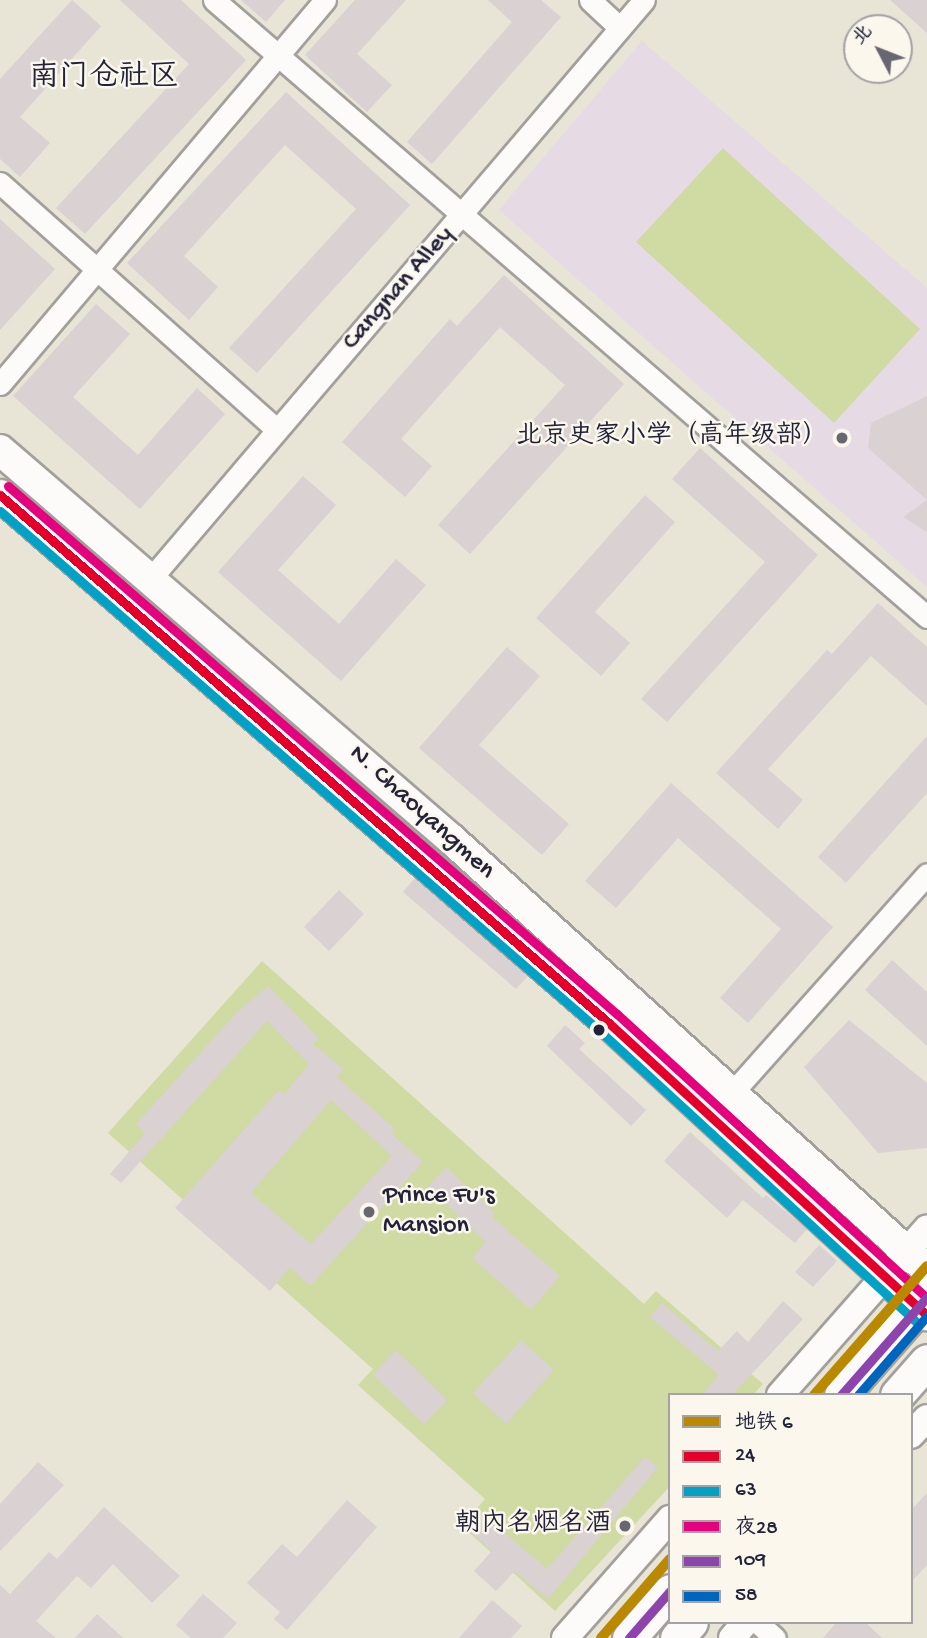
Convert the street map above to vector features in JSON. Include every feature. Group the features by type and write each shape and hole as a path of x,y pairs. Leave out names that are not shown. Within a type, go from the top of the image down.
{"main road":[{"name":"N. Chaoyangmen","path":"0,450 152,577 451,839 917,1260"},
{"path":"0,495 364,807 884,1275 924,1306 843,1393"},
{"path":"899,1393 927,1362"},
{"path":"629,1638 668,1593"},
{"path":"677,1638 689,1624"}],"street":[{"path":"214,0 927,617"},
{"path":"0,384 325,0"},
{"path":"590,0 620,28"},
{"name":"Cangnan Alley","path":"152,577 276,429 465,215 644,0"},
{"path":"0,183 276,429"},
{"path":"710,1116 927,874"},
{"path":"782,1393 884,1275 917,1260 927,1228"},
{"path":"913,1433 927,1418"},
{"path":"565,1638 668,1521"},
{"path":"732,1638 744,1624"},
{"path":"759,1624 775,1638"}],"shaded area":[{"name":"北京史家小学（高年级部）","path":"642,41 927,288 927,587 499,210"}],"green space":[{"path":"723,148 920,329 834,423 636,242"},
{"name":"Prince Fu's Mansion","path":"262,961 644,1304 656,1291 763,1384 755,1393 668,1393 668,1488 555,1611 462,1526 485,1499 358,1385 373,1369 108,1133"}],"building":[{"path":"72,0 101,26 20,117 50,143 20,177 0,159 0,79"},
{"path":"120,0 181,0 246,60 85,234 56,208 189,64"},
{"path":"241,0 285,0 266,22"},
{"path":"355,0 406,0 357,54 392,85 367,112 305,55"},
{"path":"488,0 541,0 561,17 432,164 407,142 512,22"},
{"path":"890,0 927,0 927,33 913,21 913,14 906,14"},
{"path":"286,92 410,205 257,373 229,348 356,209 285,145 184,256 218,287 189,320 127,263"},
{"path":"0,219 55,269 0,330"},
{"path":"504,275 624,384 470,554 438,525 565,385 500,327 401,439 432,466 405,497 342,442 450,319 457,326"},
{"path":"96,304 130,334 73,397 138,455 197,388 225,414 140,509 13,396"},
{"path":"927,396 927,500 868,448 871,423"},
{"path":"700,448 818,555 667,722 641,699 765,562 672,479"},
{"path":"303,476 336,505 278,570 339,624 396,559 426,585 341,681 218,572"},
{"path":"645,495 675,522 595,612 630,643 601,676 536,618"},
{"path":"927,500 927,532 903,517"},
{"path":"878,603 927,647 927,706 871,656 768,769 803,800 778,829 716,773 827,650 832,654"},
{"path":"507,647 540,676 479,745 569,824 542,855 419,748"},
{"path":"927,736 927,793 846,883 818,857"},
{"path":"671,783 833,927 748,1023 720,998 781,929 678,838 616,908 585,881"},
{"path":"415,878 528,976 516,989 403,892"},
{"path":"339,890 364,914 329,951 304,927"},
{"path":"892,960 927,992 927,1046 865,990"},
{"path":"268,986 319,1038 313,1044 344,1069 337,1077 395,1129 391,1133 423,1162 310,1286 290,1267 270,1291 175,1208 279,1090 284,1094 309,1064 267,1021 121,1183 110,1174 145,1133 136,1124 238,1011","holes":["331,1100 392,1156 311,1244 251,1193"]},
{"path":"849,1020 927,1083 927,1148 878,1153 804,1067"},
{"path":"565,1025 585,1043 579,1049 646,1110 631,1126 547,1046"},
{"path":"690,1132 763,1198 766,1195 807,1229 795,1243 743,1200 727,1218 664,1161"},
{"path":"446,1167 495,1213 492,1217 560,1276 531,1310 472,1258 486,1242 428,1187"},
{"path":"819,1245 837,1261 813,1287 795,1272"},
{"path":"783,1301 803,1319 734,1393 704,1393 719,1375 650,1317 662,1303 718,1351 737,1331 748,1342"},
{"path":"521,1340 554,1370 506,1424 473,1393"},
{"path":"396,1350 447,1400 424,1424 373,1375"},
{"path":"645,1457 658,1467 548,1599 515,1571 496,1591 474,1571 492,1551 465,1527 481,1512 547,1569"},
{"path":"38,1462 64,1485 0,1551 0,1504"},
{"path":"927,1493 927,1565 913,1580 913,1508"},
{"path":"347,1500 377,1527 287,1630 274,1619 280,1612 247,1583 282,1544 297,1557"},
{"path":"104,1507 180,1576 152,1603 113,1564 91,1588 77,1576 36,1621 56,1638 0,1638 0,1585 10,1594 49,1552 57,1559"},
{"path":"203,1594 237,1623 223,1638 191,1638 176,1625"},
{"path":"492,1600 522,1626 511,1638 459,1638"},
{"path":"97,1614 123,1638 75,1638"},
{"path":"835,1624 867,1624 882,1638 823,1638"}],"metro line":[{"name":"6","path":"816,1393 927,1266"},
{"name":"6","path":"601,1638 668,1561"}],"transit line":[{"name":"夜28","path":"8,486 617,1014 927,1298"},
{"name":"24","path":"0,495 609,1023 927,1315"},
{"name":"63","path":"0,511 601,1032 919,1324"},
{"name":"109","path":"843,1393 927,1297"},
{"name":"58","path":"860,1393 927,1316"},
{"name":"109","path":"629,1638 668,1593"}],"place":[{"name":"北京史家小学（高年级部）","path":"842,438"},
{"name":"Prince Fu's Mansion","path":"369,1212"},
{"name":"朝内名烟名酒","path":"625,1526"}],"district":[{"name":"南门仓社区","path":"104,79"}]}
